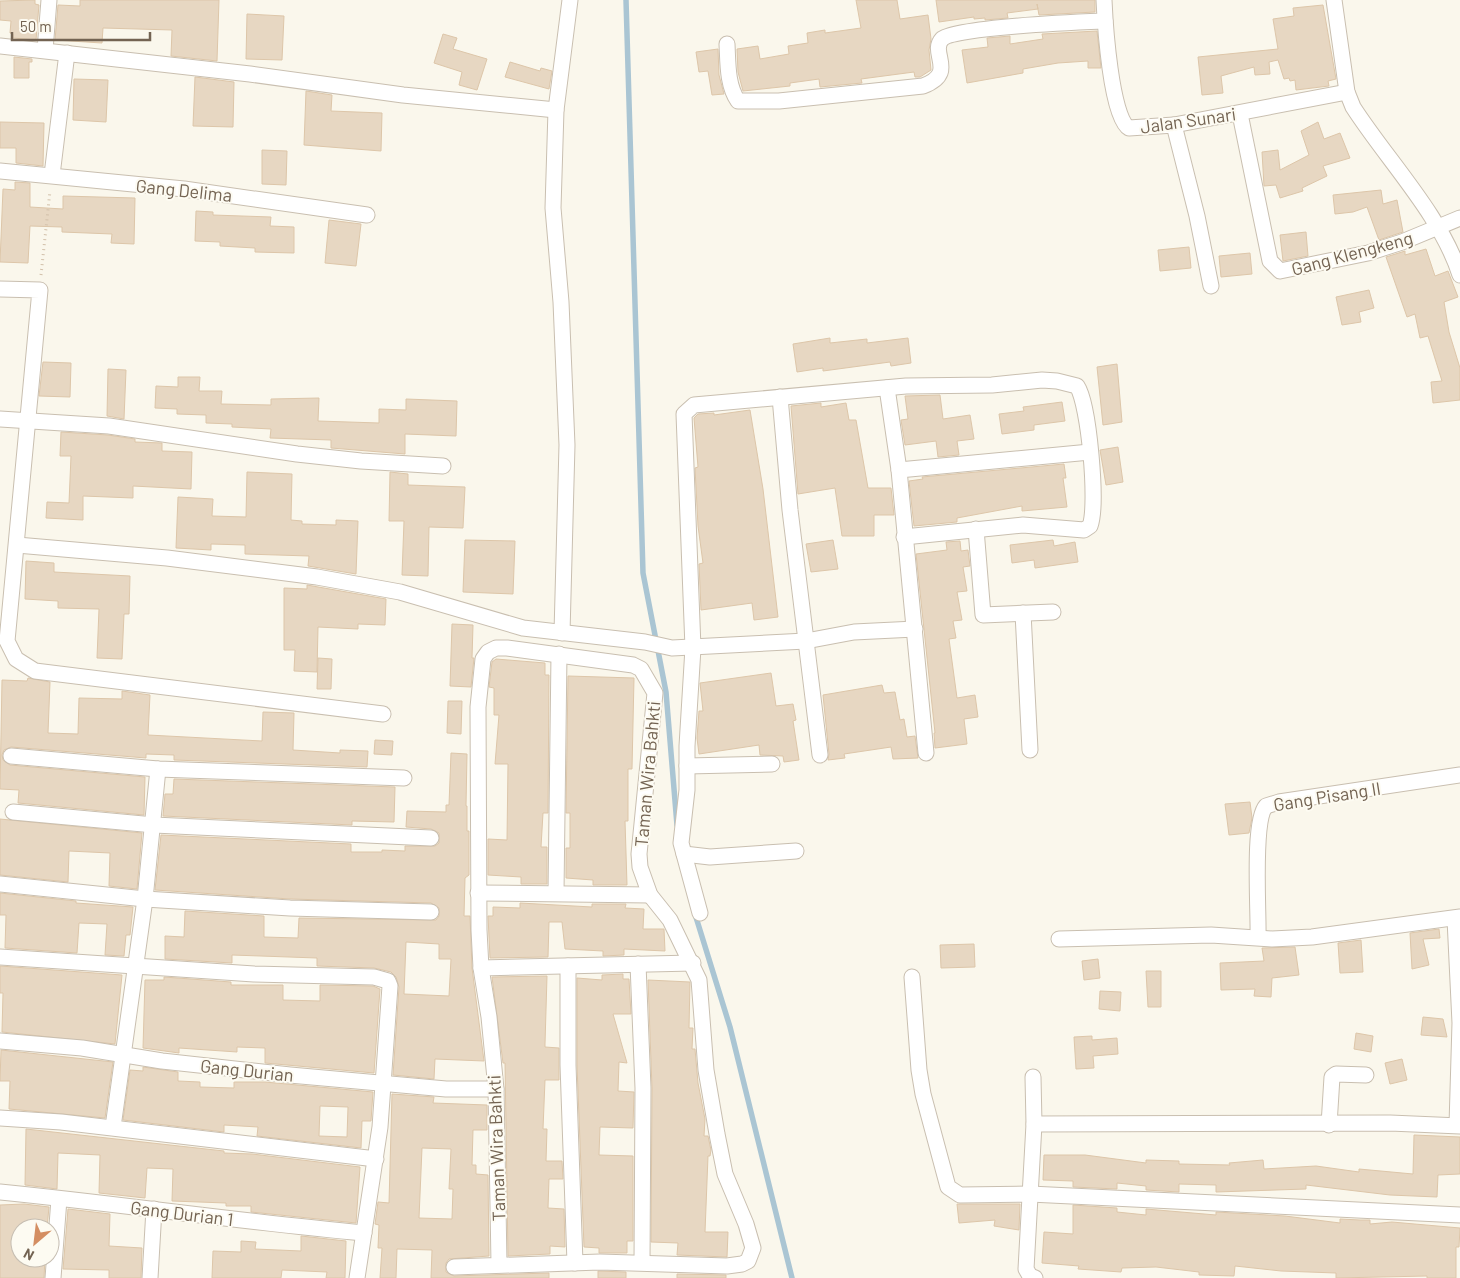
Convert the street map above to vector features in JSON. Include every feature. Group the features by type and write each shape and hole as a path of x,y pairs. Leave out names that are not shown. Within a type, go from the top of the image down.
{"street":[{"path":"45,50 50,0"},
{"path":"562,633 567,445 553,208 556,110 570,0"},
{"name":"Jalan Sunari","path":"1104,0 1108,54 1122,122 1129,128 1174,125 1240,114 1347,92"},
{"path":"1334,0 1347,92 1363,122 1437,228 1457,253 1460,275"},
{"path":"728,44 729,75 734,95 738,101 779,101 918,86 933,82 941,71 940,44 943,38 950,35 976,30 1105,21"},
{"path":"0,46 250,74 403,95 556,110"},
{"path":"52,175 67,53"},
{"name":"Gang Klengkeng","path":"1240,114 1270,261 1280,271 1368,253 1437,228"},
{"path":"1174,125 1197,216 1211,286"},
{"name":"Gang Delima","path":"0,171 52,175 254,198 366,215"},
{"path":"1437,228 1460,218"},
{"path":"0,289 40,290 26,422 17,545 7,641 16,659 35,671 383,714"},
{"path":"700,913 681,843 694,648 684,414 694,405 887,388 944,384 992,385 1042,380 1072,383 1077,386 1081,392 1090,452 1094,506 1090,526 1084,530 1023,525 904,536"},
{"path":"887,388 899,470 926,752"},
{"path":"780,397 790,510 820,755"},
{"path":"0,419 109,426 240,446 361,461 443,466"},
{"path":"899,470 1090,452"},
{"path":"976,529 983,615 1053,612"},
{"path":"17,545 167,558 343,581 400,592 522,628 645,642 672,648 806,641 854,632 915,629"},
{"path":"1023,613 1030,750"},
{"name":"Taman Wira Bahkti","path":"454,1267 499,1264 642,1262 727,1266 742,1264 752,1255 753,1248 750,1235 726,1174 717,1134 706,1070 700,980 670,920 650,895 640,866 639,854 655,693 640,669 633,665 501,648 488,652 483,659 478,707 478,893 481,968 489,1017 496,1089 499,1264"},
{"path":"556,893 559,654"},
{"path":"11,756 158,769 404,778"},
{"path":"687,766 772,764"},
{"path":"113,1127 145,899 154,825 158,769"},
{"name":"Gang Pisang II","path":"1258,937 1259,833 1261,814 1266,806 1279,802 1460,775"},
{"path":"13,812 154,825 431,838"},
{"path":"684,854 710,857 796,851"},
{"path":"0,884 145,899 290,908 431,912"},
{"path":"478,893 650,895"},
{"path":"1034,1124 1458,1126 1460,1023 1457,918 1312,937 1211,935 1059,939"},
{"path":"0,958 385,979 390,986 385,1083 376,1159 357,1278"},
{"path":"481,968 693,963"},
{"path":"638,964 644,1088 642,1262"},
{"path":"568,966 568,1065 574,1263"},
{"path":"912,978 921,1086 927,1114 942,1158 948,1187 960,1195 1030,1194 1460,1215"},
{"name":"Gang Durian","path":"0,1041 124,1054 162,1061 239,1070 446,1089 496,1089"},
{"path":"1329,1125 1332,1077 1336,1074 1366,1074"},
{"path":"1033,1077 1034,1124 1026,1270 1030,1276 1035,1278"},
{"path":"0,1118 113,1127 376,1159"},
{"name":"Gang Durian 1","path":"0,1192 278,1225 364,1233"},
{"path":"53,1278 59,1199"},
{"path":"150,1278 154,1209"}],"path":[{"path":"40,290 52,175"}],"building":[{"path":"35,0 35,4 39,5 36,40 13,38 13,34 10,33 11,21 0,20 0,1"},
{"path":"80,0 219,0 217,61 171,56 172,30 103,28 102,43 55,40 58,5 80,6"},
{"path":"856,0 897,0 900,19 928,15 931,39 929,50 931,70 920,77 915,77 914,72 861,79 862,83 820,87 819,79 790,83 790,86 743,91 738,72 737,49 758,46 760,59 789,54 788,46 808,43 807,33 825,30 825,33 861,28"},
{"path":"936,0 1095,0 1095,12 1039,15 1038,9 1007,13 1008,18 985,20 985,18 974,19 974,17 939,22"},
{"path":"1323,5 1336,79 1328,81 1329,86 1296,90 1295,80 1284,79 1278,60 1269,62 1270,74 1255,75 1254,67 1221,76 1223,93 1202,95 1198,57 1278,49 1273,19 1294,16 1293,8"},
{"path":"247,14 284,16 282,60 246,59"},
{"path":"1097,31 1101,68 1088,68 1088,61 1058,63 1023,69 1023,73 967,83 962,50 988,47 987,38 1010,36 1010,44 1043,39 1042,34"},
{"path":"443,34 457,38 453,49 487,59 477,90 459,85 462,72 434,63"},
{"path":"718,49 719,75 724,94 712,95 708,71 699,72 696,52"},
{"path":"14,57 32,59 32,62 29,62 29,78 14,78"},
{"path":"510,62 540,71 541,68 552,71 549,89 505,77"},
{"path":"195,77 234,82 233,127 193,126"},
{"path":"74,79 108,80 106,122 73,120"},
{"path":"306,91 332,95 331,111 382,113 381,151 304,145"},
{"path":"0,122 44,123 43,166 16,163 16,148 0,148"},
{"path":"1318,122 1324,139 1340,133 1350,158 1323,166 1327,176 1302,188 1303,191 1280,198 1276,185 1264,186 1262,152 1278,150 1280,170 1309,155 1301,131"},
{"path":"262,150 287,151 286,185 262,184"},
{"path":"15,182 30,183 30,207 63,209 63,196 135,198 134,244 111,243 112,234 62,232 62,227 30,226 28,263 0,262 3,189 15,190"},
{"path":"1381,190 1383,204 1397,200 1403,232 1379,240 1367,207 1353,212 1335,214 1333,195"},
{"path":"196,211 213,212 213,215 271,217 270,226 294,227 294,253 255,252 255,248 220,246 220,242 195,241"},
{"path":"329,220 361,224 356,266 325,263"},
{"path":"1306,232 1308,256 1283,261 1280,235"},
{"path":"1189,247 1191,268 1160,271 1158,250"},
{"path":"1426,249 1435,276 1448,271 1458,297 1444,302 1449,332 1460,368 1460,400 1433,403 1431,382 1442,381 1428,336 1420,338 1415,314 1407,317 1386,257 1405,251 1405,255"},
{"path":"1250,253 1252,274 1221,277 1219,256"},
{"path":"1369,290 1374,308 1359,312 1361,322 1342,325 1336,297"},
{"path":"830,338 830,343 867,339 867,343 908,338 911,363 891,366 890,362 823,371 823,368 797,372 793,344"},
{"path":"43,362 71,363 70,397 39,396"},
{"path":"1117,364 1122,422 1103,425 1097,367"},
{"path":"108,369 126,370 124,419 107,416"},
{"path":"178,377 200,377 199,391 222,391 221,404 271,405 271,399 319,398 318,421 379,423 379,409 406,410 406,399 457,401 456,436 405,434 405,454 331,448 331,440 270,438 271,429 232,427 232,424 206,423 206,415 177,414 177,409 155,408 156,386 178,387"},
{"path":"940,395 943,419 970,415 974,439 957,441 959,455 938,457 936,441 905,445 901,420 908,419 905,396"},
{"path":"1062,402 1065,421 1034,425 1034,430 1002,434 999,414 1024,411 1023,407"},
{"path":"821,403 821,407 846,403 849,420 856,420 868,488 891,488 894,515 874,515 874,536 842,536 835,488 798,494 791,406"},
{"path":"750,410 763,489 778,617 754,620 752,603 701,610 699,564 703,563 698,526 695,468 698,467 694,418 698,414 714,413 714,415"},
{"path":"61,432 108,435 135,439 135,442 162,443 162,451 192,452 191,489 133,486 133,498 83,496 83,520 46,518 47,502 69,503 71,456 60,456"},
{"path":"1118,447 1123,482 1106,485 1100,450"},
{"path":"1064,464 1066,478 1063,478 1067,507 1022,511 1022,506 957,518 957,522 914,526 909,481 923,479 922,477"},
{"path":"247,472 292,474 291,520 302,521 302,524 336,525 336,520 358,521 356,574 308,566 309,556 245,554 245,545 211,544 211,550 176,548 178,497 213,499 212,516 246,517"},
{"path":"390,472 408,474 408,485 465,487 463,528 429,527 428,576 402,575 404,521 389,521"},
{"path":"465,540 515,541 513,594 463,592"},
{"path":"833,540 838,569 811,572 806,544"},
{"path":"1053,540 1054,546 1075,542 1078,562 1035,568 1034,560 1012,563 1010,545"},
{"path":"960,541 961,551 968,550 970,566 963,567 967,591 957,592 962,620 953,621 956,638 949,639 957,698 975,695 978,717 964,719 967,744 935,748 916,554 947,550 946,542"},
{"path":"26,561 54,563 54,572 130,576 129,614 124,614 122,659 97,658 99,609 58,608 58,601 25,599"},
{"path":"307,585 386,599 385,625 358,624 358,629 318,627 317,672 294,671 295,650 284,650 284,588 307,589"},
{"path":"452,624 473,625 472,658 474,658 471,687 450,686"},
{"path":"318,658 332,659 331,689 317,689"},
{"path":"496,659 545,663 545,675 549,675 548,813 543,813 541,847 547,847 547,884 521,884 521,877 488,875 488,839 507,840 508,764 495,764 499,715 494,715 494,688 489,687 492,662"},
{"path":"771,673 776,706 793,704 796,720 793,721 799,760 784,762 783,756 760,755 759,745 699,754 697,738 699,711 703,711 700,683"},
{"path":"568,676 634,678 632,769 628,769 628,821 625,821 627,885 593,885 593,880 566,878 566,848 570,848 570,813 566,813"},
{"path":"28,678 50,682 48,733 78,734 79,698 122,699 122,691 150,695 148,735 262,741 263,712 294,713 293,750 340,753 340,750 368,751 367,767 174,760 174,755 146,754 146,758 11,747 4,750 2,755 3,760 10,765 145,777 144,815 18,803 19,790 0,789 2,680 27,681"},
{"path":"882,685 884,693 895,692 900,720 904,719 907,737 915,736 918,758 893,759 891,747 844,754 845,758 828,760 823,695"},
{"path":"448,701 462,701 461,734 447,733"},
{"path":"375,740 393,741 392,755 374,754"},
{"path":"451,753 467,754 466,806 467,831 469,831 469,875 465,878 464,916 470,916 472,968 484,1061 435,1059 434,1079 393,1075 399,987 396,977 391,972 374,968 317,966 317,958 232,955 232,963 165,959 165,936 184,937 185,911 264,916 264,937 298,938 299,918 436,920 439,916 439,908 431,903 290,899 155,890 161,835 351,844 351,852 405,851 405,846 435,846 439,843 439,833 431,829 406,827 407,811 446,812 446,805 449,805","holes":["406,942 439,944 439,959 451,959 449,996 404,994"]},
{"path":"174,779 395,787 394,822 352,821 352,825 163,816 165,794 173,794"},
{"path":"1250,802 1252,818 1249,833 1229,835 1225,804"},
{"path":"0,819 142,833 137,889 109,886 110,853 69,851 68,882 0,875"},
{"path":"0,893 76,901 76,903 133,907 130,935 126,935 124,956 105,955 107,924 79,923 77,953 5,948 6,915 0,915"},
{"path":"520,903 592,907 592,904 626,904 625,908 644,909 643,929 664,929 665,951 624,949 624,955 603,956 603,951 565,949 562,922 549,922 548,957 490,958 488,916 493,916 493,907 520,908"},
{"path":"1439,929 1440,938 1423,939 1429,965 1412,969 1410,933"},
{"path":"1361,940 1363,972 1340,973 1338,943"},
{"path":"974,944 975,967 941,968 940,945"},
{"path":"1295,947 1299,975 1272,978 1271,997 1254,996 1255,989 1221,990 1220,963 1264,961 1262,948"},
{"path":"1098,959 1100,978 1084,980 1082,961"},
{"path":"0,966 122,975 115,1044 2,1032 3,993 0,993"},
{"path":"1146,971 1161,971 1161,1007 1148,1007"},
{"path":"623,974 623,979 629,979 631,1014 613,1014 627,1063 619,1062 618,1091 634,1092 633,1128 600,1127 599,1155 633,1156 633,1241 627,1241 627,1253 599,1253 599,1248 584,1247 577,1065 577,978 602,980 602,975"},
{"path":"547,976 545,1047 559,1048 559,1080 545,1080 543,1129 547,1129 546,1161 562,1161 563,1179 549,1179 548,1208 564,1209 565,1247 550,1246 550,1254 508,1256 505,1063 503,1063 492,977"},
{"path":"164,977 231,982 231,985 283,985 283,1000 320,1001 320,985 373,986 380,989 374,1073 265,1063 265,1048 237,1047 237,1052 179,1048 179,1053 143,1048 145,980 164,980"},
{"path":"648,980 690,982 689,1028 693,1028 692,1049 695,1049 698,1083 705,1119 704,1136 708,1136 711,1150 710,1156 708,1156 705,1232 728,1232 727,1257 677,1255 678,1243 651,1242 652,1088"},
{"path":"1100,991 1121,992 1120,1011 1099,1009"},
{"path":"1423,1017 1443,1019 1447,1037 1421,1035"},
{"path":"1356,1033 1373,1036 1371,1052 1354,1049"},
{"path":"1092,1036 1092,1040 1117,1038 1118,1054 1093,1056 1094,1068 1076,1069 1074,1037"},
{"path":"1,1050 113,1062 105,1118 9,1109 10,1081 0,1081"},
{"path":"1402,1059 1407,1080 1390,1084 1385,1063"},
{"path":"143,1067 178,1072 178,1081 200,1082 200,1087 234,1088 234,1082 265,1082 373,1092 371,1121 362,1121 361,1148 257,1136 258,1127 224,1125 224,1132 123,1120 130,1070 143,1071","holes":["320,1106 348,1107 347,1137 319,1136"]},
{"path":"392,1094 434,1097 433,1103 487,1105 487,1130 473,1130 472,1165 476,1165 476,1174 488,1175 489,1256 449,1259 446,1263 446,1272 454,1276 549,1273 549,1278 431,1278 432,1250 397,1249 396,1278 380,1278 382,1248 378,1248 379,1225 375,1224 378,1202 389,1203","holes":["422,1148 451,1149 449,1189 453,1189 452,1219 419,1218"]},
{"path":"26,1129 360,1167 356,1223 251,1212 251,1206 226,1206 226,1203 172,1201 173,1169 147,1168 145,1198 99,1193 100,1155 58,1153 57,1189 25,1185"},
{"path":"1414,1135 1460,1137 1460,1174 1438,1175 1437,1197 1390,1195 1306,1185 1306,1189 1216,1192 1216,1185 1179,1184 1179,1192 1146,1190 1146,1186 1117,1183 1117,1189 1073,1187 1073,1181 1043,1180 1044,1155 1085,1155 1146,1163 1146,1160 1179,1161 1179,1164 1230,1165 1229,1163 1263,1160 1264,1169 1316,1166 1359,1172 1359,1169 1413,1174"},
{"path":"24,1204 49,1207 48,1218 10,1218 10,1268 44,1268 44,1278 0,1278 0,1205"},
{"path":"957,1204 1020,1204 1019,1230 994,1226 995,1220 959,1223"},
{"path":"1073,1205 1117,1208 1117,1212 1146,1215 1146,1209 1216,1215 1216,1212 1285,1216 1340,1223 1340,1219 1370,1220 1370,1224 1392,1222 1460,1228 1459,1247 1456,1247 1456,1278 1427,1278 1427,1276 1336,1278 1336,1273 1281,1271 1235,1266 1234,1276 1199,1275 1199,1272 1156,1267 1122,1268 1121,1272 1078,1269 1079,1266 1042,1263 1044,1232 1073,1234"},
{"path":"68,1209 110,1214 109,1246 142,1248 141,1278 109,1278 109,1270 63,1269"},
{"path":"301,1236 346,1241 345,1278 326,1278 327,1272 282,1270 281,1278 212,1278 213,1251 241,1252 241,1241 256,1242 255,1249 301,1251"},
{"path":"598,1271 626,1272 626,1278 598,1278"},
{"path":"677,1274 726,1275 726,1278 677,1278"}],"waterway":[{"path":"626,0 643,573 666,692 677,825"},
{"path":"695,914 730,1027 792,1278"}]}
